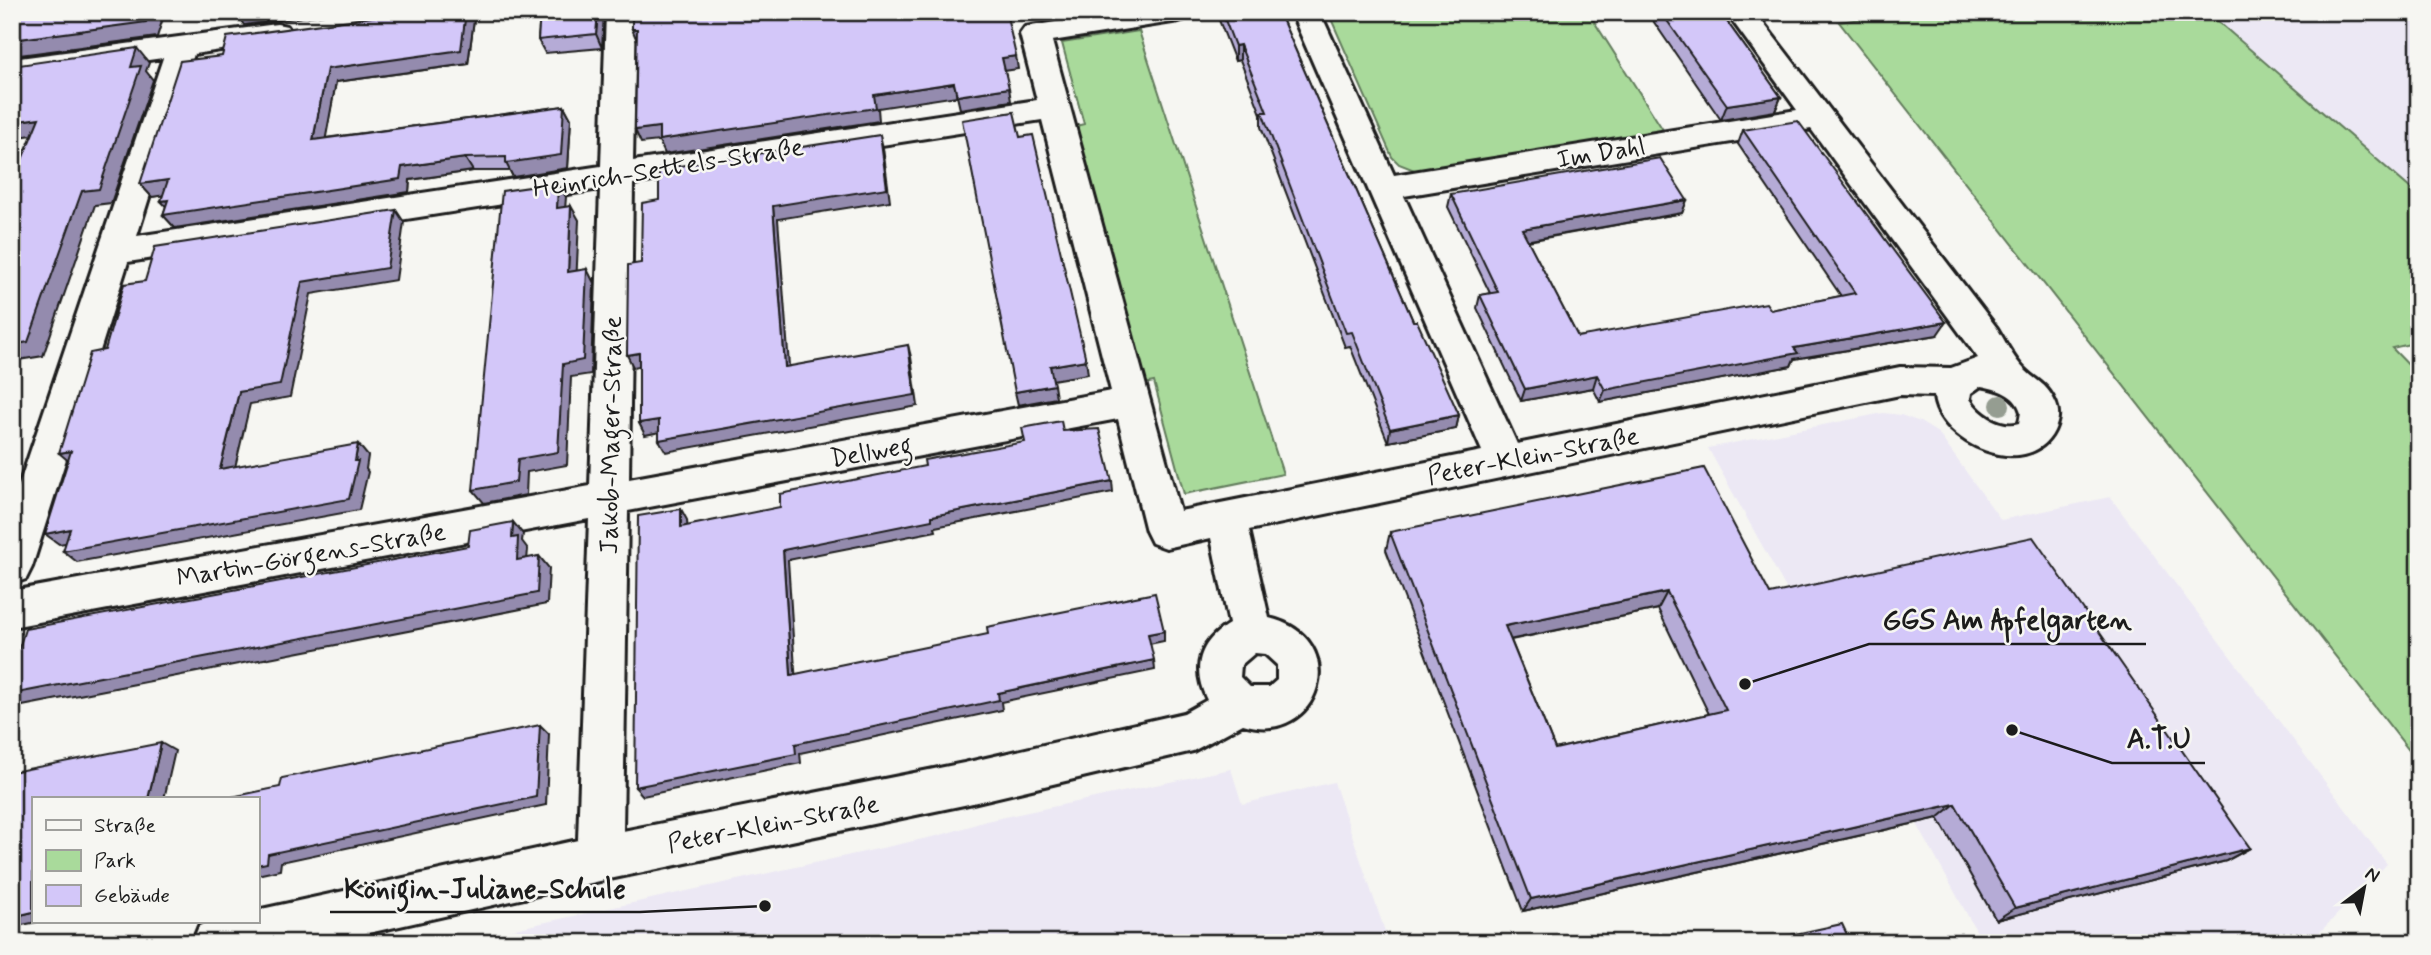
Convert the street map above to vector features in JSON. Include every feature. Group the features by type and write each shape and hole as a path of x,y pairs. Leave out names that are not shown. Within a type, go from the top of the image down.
{"street":[{"path":"12,567 114,252 186,45 201,12"},
{"name":"Jakob-Mager-Straße","path":"600,858 621,12"},
{"path":"1179,12 1088,19 1035,34 1167,531 1227,518 1252,634"},
{"path":"1305,12 1505,460"},
{"path":"1740,12 1984,338 2012,380 2035,399 2041,411 2041,422 2036,431 2026,437 2012,440 1997,438 1968,424 1958,414 1952,402 1952,391 1956,382"},
{"path":"12,69 310,28"},
{"name":"Heinrich-Settels-Straße","path":"114,252 1054,108"},
{"name":"Im Dahl","path":"1384,188 1818,117"},
{"name":"Peter-Klein-Straße","path":"1227,518 1900,381 1956,382 1966,375 1980,372 2012,380"},
{"name":"Dellweg","path":"609,499 1133,402"},
{"name":"Martin-Görgens-Straße","path":"12,609 609,499"},
{"path":"1252,634 1265,634 1288,644 1296,654 1300,676 1289,698 1266,708 1240,703 1222,686 1219,664 1230,645 1252,634"},
{"name":"Peter-Klein-Straße","path":"216,943 600,858 964,784 1193,731 1240,703"}],"shaded area":[{"path":"2207,12 2419,12 2419,196"},
{"path":"1883,413 1901,415 1938,433 2001,520 2110,497 2387,864 2309,943 1983,943 1708,448"},
{"path":"1231,769 1242,804 1334,782 1389,943 451,943 941,835 986,821"}],"green space":[{"path":"1328,12 1588,12 1665,133 1422,173 1399,164 1392,157"},
{"path":"1857,12 2207,12 2419,196 2419,342 2392,348 2419,376 2419,763 1839,22 1861,19"},
{"path":"1139,31 1283,474 1184,494 1154,382 1139,385 1072,127 1084,124 1062,43"}],"building":[{"path":"12,12 150,12 146,22 12,40"},
{"path":"408,12 466,12 461,50 327,69 313,140 564,106 561,155 506,163 506,157 465,158 402,167 400,179 163,215 168,200 161,201 168,180 140,184 180,61 222,56 227,37"},
{"path":"540,12 598,12 596,34 538,40"},
{"path":"632,12 1006,12 1016,56 1002,58 1009,88 957,96 954,83 874,95 876,108 659,140 659,127 635,130 637,29 632,29"},
{"path":"1222,12 1279,12 1413,321 1417,321 1459,415 1390,429 1352,332 1346,333 1262,112 1267,112 1240,45 1235,46"},
{"path":"1661,12 1720,12 1781,97 1727,105"},
{"path":"137,48 131,67 141,66 99,189 82,191 28,342 12,345 12,184 39,118 12,122 12,66"},
{"path":"1014,112 1020,137 1033,135 1086,360 1050,366 1054,385 1015,392 962,120"},
{"path":"1798,121 1946,322 1794,348 1798,353 1605,390 1597,375 1525,389 1480,295 1498,292 1451,194 1660,158 1687,200 1522,229 1578,337 1766,303 1771,310 1855,293 1743,130"},
{"path":"880,135 887,188 773,206 785,367 908,345 915,395 659,440 659,420 639,423 639,353 627,355 628,265 641,263 642,203 659,200 659,169"},
{"path":"558,183 557,208 571,206 568,272 587,269 583,360 563,364 558,452 518,459 516,482 473,490 502,191"},
{"path":"396,210 387,268 302,282 280,385 239,392 220,469 358,444 355,461 358,461 349,499 63,551 70,529 45,534 71,451 59,453 90,353 105,350 124,284 145,281 155,247"},
{"path":"1061,421 1063,431 1099,429 1112,481 932,516 932,520 783,550 791,675 988,634 987,627 1155,593 1164,631 1148,634 1154,660 998,693 999,700 795,744 796,754 635,787 638,516 681,509 681,527 780,507 780,494 925,466 924,460 1025,442 1022,428"},
{"path":"1704,468 1770,594 2033,537 2250,848 2015,908 1955,804 1531,899 1390,532","holes":["1667,592 1726,710 1555,749 1505,626"]},
{"path":"513,522 512,538 518,537 517,560 539,556 537,593 12,694 12,656 17,655 25,629 468,546 470,530"},
{"path":"540,725 536,797 268,854 267,863 259,865 259,797 232,797 280,787 282,778"},
{"path":"161,743 148,797 32,797 32,912 12,917 12,772"},
{"path":"1842,924 1851,943 1754,943"}],"place":[{"name":"GGS Am Apfelgarten","path":"1745,684"},
{"name":"A.T.U","path":"2012,730"},
{"name":"Königin-Juliane-Schule","path":"765,906"}]}
